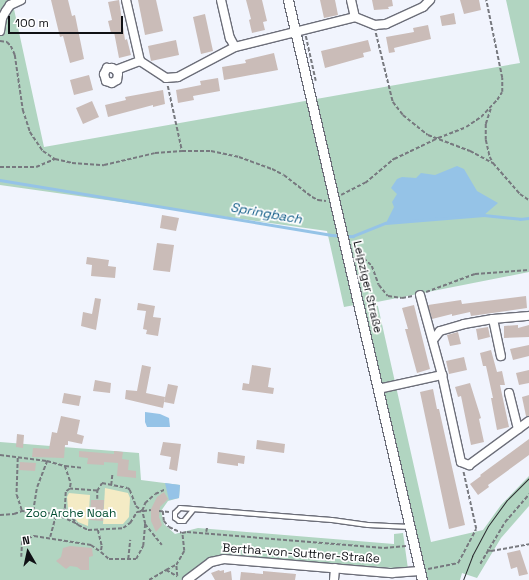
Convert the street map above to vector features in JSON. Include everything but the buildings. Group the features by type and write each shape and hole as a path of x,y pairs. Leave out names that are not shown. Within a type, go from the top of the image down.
{"street":[{"path":"0,31 2,18 10,5 21,0"},
{"path":"126,0 140,61 166,78 178,78 235,47 355,17 375,25 386,24 423,7 430,0"},
{"path":"221,0 230,38 235,47"},
{"name":"Leipziger Straße","path":"288,0 421,576"},
{"path":"351,0 355,17"},
{"path":"116,70 140,61"},
{"path":"420,295 442,375 461,462 469,465 529,421"},
{"path":"433,340 440,331 493,319 529,316"},
{"path":"493,319 501,356"},
{"path":"378,390 442,375"},
{"path":"510,394 518,429"},
{"name":"Bertha-von-Suttner-Straße","path":"186,580 210,562 217,560 335,568 421,576"},
{"path":"334,580 335,568"}],"lane":[{"path":"193,510 186,520 182,522 177,520 175,513 180,508 332,520 380,526 410,527"}],"path":[{"path":"0,41 7,42 11,46 15,55 22,106 30,132 43,151 55,159 72,163 104,165 155,153 211,151 255,161 284,175 318,200 326,201 365,183 394,159 438,138 466,127 481,117 492,107 502,92 502,78 486,0"},
{"path":"375,25 382,61 393,102 403,115 428,135 470,151 493,163 520,194 529,200"},
{"path":"166,78 182,151"},
{"path":"492,107 486,124 486,140 493,163"},
{"path":"0,167 36,167 55,159"},
{"path":"353,249 372,266 379,285 388,296 402,298 420,295 475,274 529,270"},
{"path":"0,455 47,461 65,466 83,468"},
{"path":"18,458 17,495 22,511"},
{"path":"33,511 37,487 47,461"},
{"path":"421,576 458,563 476,529 461,462"},
{"path":"65,466 71,483 70,489 66,492 65,510 78,525"},
{"path":"111,485 112,475"},
{"path":"97,499 97,491 102,483 111,485 130,490 136,506 142,510"},
{"path":"70,489 97,491"},
{"path":"21,557 22,540 34,536 91,545 109,559 136,559 143,546 145,524 142,510 149,498 164,490"},
{"path":"480,564 505,522 529,494"},
{"path":"56,514 65,510"},
{"path":"0,515 14,514 22,511 56,514 88,530 98,530 126,526 137,512 142,510 151,510"},
{"path":"159,511 175,513"},
{"path":"163,511 164,520 169,527 182,533 206,532 384,548 407,546"},
{"path":"50,538 56,514"},
{"path":"145,524 162,545"},
{"path":"206,532 207,528"},
{"path":"98,530 101,552"},
{"path":"149,580 176,565 184,551 182,533"},
{"path":"128,559 130,540"},
{"path":"487,550 491,551 529,544"},
{"path":"176,565 179,580"},
{"path":"166,570 177,576"}],"green space":[{"path":"0,0 12,0 44,147 520,63 506,0 529,0 529,272 377,302 431,542 483,530 501,505 529,476 529,506 501,538 477,578 462,573 460,580 418,580 360,304 344,307 327,231 0,185"},
{"name":"Zoo Arche Noah","path":"0,442 139,453 141,480 180,485 179,498 168,501 161,511 164,524 175,534 198,528 394,544 394,534 403,533 408,569 222,556 208,560 181,580 0,580"}],"sand":[{"path":"105,488 128,493 130,498 129,517 123,524 103,524"},
{"path":"69,493 90,495 88,526 78,522 68,509 67,497"}],"water":[{"path":"457,166 464,169 477,191 498,203 484,215 386,223 394,207 392,202 397,194 391,188 397,179 402,177 416,178 421,173 435,175"},
{"path":"145,412 160,414 169,418 170,427 147,427 145,422"},
{"path":"165,483 180,485 179,498 169,500"}],"waterway":[{"name":"Springbach","path":"0,180 331,235 353,236 386,223 484,215 520,219 529,218"}],"tram line":[{"path":"463,580 472,556 488,526 507,500 529,478"}]}
